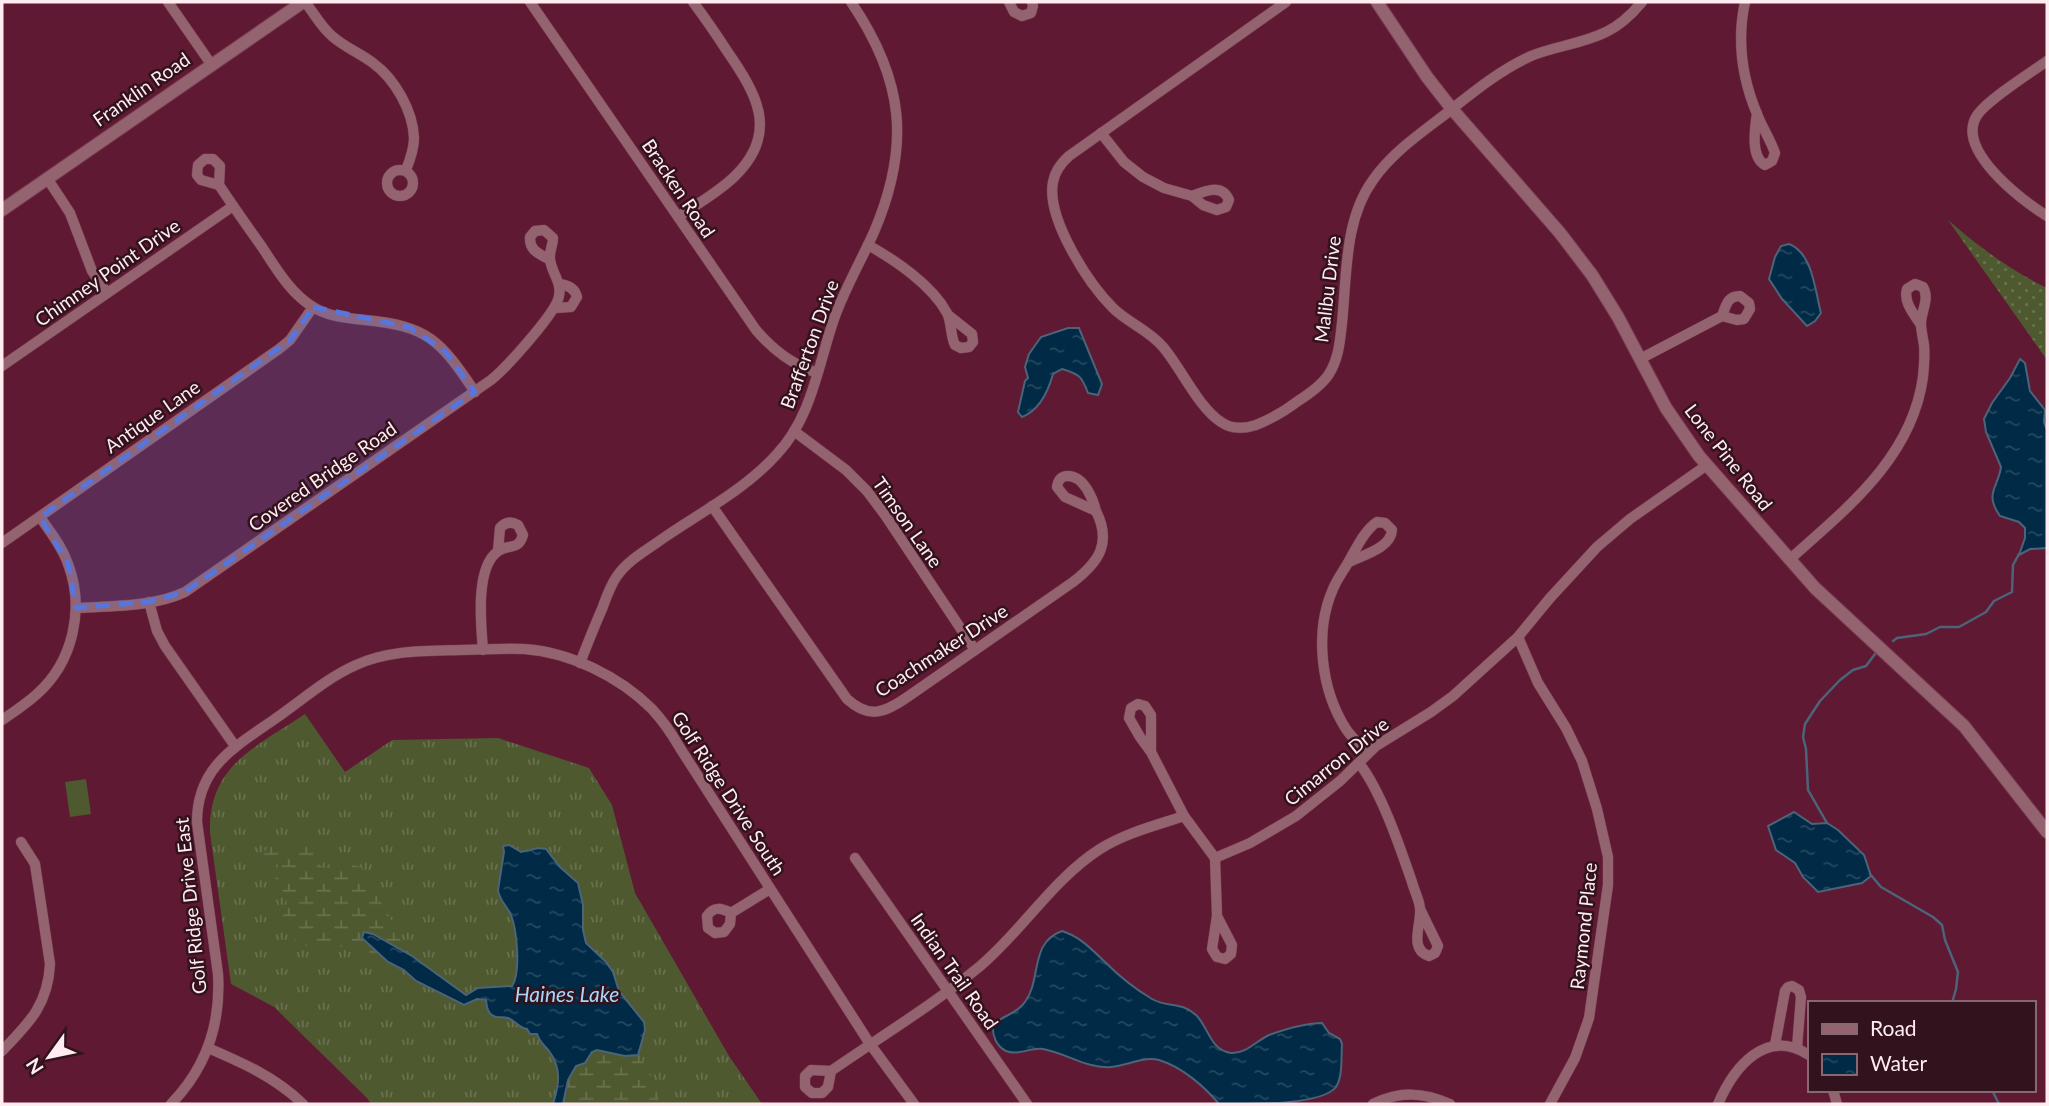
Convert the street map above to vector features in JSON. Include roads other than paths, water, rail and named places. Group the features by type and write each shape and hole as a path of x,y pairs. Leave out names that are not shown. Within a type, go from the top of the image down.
{"street":[{"path":"168,2 211,64"},
{"path":"304,2 327,32 376,65 393,83 412,124 414,139 406,170"},
{"name":"Franklin Road","path":"2,210 304,2"},
{"name":"Bracken Road","path":"530,2 746,316 768,343 792,362 817,373"},
{"path":"678,217 719,189 742,169 756,146 760,122 756,97 749,84 693,2"},
{"name":"Brafferton Drive","path":"580,663 610,588 618,575 640,554 764,467 794,431 805,411 841,302 868,245 892,183 897,148 897,113 891,84 873,36 851,2"},
{"path":"1009,2 1018,16 1031,13 1032,2"},
{"name":"Malibu Drive","path":"1286,2 1064,160 1054,178 1052,192 1069,246 1099,293 1120,314 1160,344 1210,413 1230,427 1242,428 1283,412 1317,387 1328,375 1337,354 1354,221 1370,183 1394,155 1494,77 1525,59 1593,38 1613,28 1642,2"},
{"name":"Lone Pine Road","path":"1377,2 1419,66 1452,109 1581,259 1604,293 1675,423 1707,466 1829,602 1964,726 2047,832"},
{"path":"1745,2 1741,24 1742,52 1757,113"},
{"path":"2047,61 1984,107 1976,117 1972,132 1978,151 1996,173 2026,202 2047,216"},
{"path":"1101,133 1117,154 1143,177 1164,188 1192,196"},
{"path":"47,178 70,214 92,271 107,293"},
{"path":"219,185 292,289 313,307 337,316 396,323 421,332 445,351 475,391"},
{"name":"Chimney Point Drive","path":"2,366 233,206"},
{"path":"868,245 909,271 934,296 948,315"},
{"name":"Covered Bridge Road","path":"76,608 149,603 177,596 475,391 503,369 555,308 571,307 577,297 569,286 559,284 550,260"},
{"path":"555,308 559,297 559,284"},
{"name":"Antique Lane","path":"2,543 290,340 313,307"},
{"path":"1640,359 1723,316"},
{"path":"1789,560 1861,494 1900,443 1921,388 1924,357 1921,325"},
{"name":"Timson Lane","path":"794,431 846,470 867,491 975,650"},
{"name":"Cimarron Drive","path":"1215,858 1250,843 1296,817 1384,739 1442,704 1518,637 1549,598 1597,547 1630,519 1707,466"},
{"name":"Coachmaker Drive","path":"712,506 842,692 854,705 876,712 890,708 1091,567 1097,560 1103,543 1101,524 1096,512"},
{"path":"2,720 37,694 54,675 68,649 73,632 76,608 73,579 58,543 40,517"},
{"path":"1349,562 1388,541 1392,530 1382,522 1373,525 1359,543 1333,589 1326,609 1323,631 1324,668 1331,698 1341,721 1368,753"},
{"path":"483,650 482,590 488,566 498,551"},
{"path":"149,603 157,631 165,646 235,746"},
{"name":"Raymond Place","path":"1518,637 1538,683 1566,728 1581,761 1597,809 1608,857 1608,885 1592,1003 1581,1045 1550,1104"},
{"name":"Golf Ridge Drive South","path":"235,746 343,671 387,655 408,651 539,651 580,663 619,683 640,698 659,717 870,1044 914,1104"},
{"name":"Golf Ridge Drive East","path":"171,1104 196,1073 208,1048 216,1020 219,991 199,848 197,814 203,787 210,772 235,746"},
{"path":"1152,752 1185,816 1215,858 1217,916"},
{"path":"1359,763 1365,770 1404,858 1420,909"},
{"path":"831,1072 948,990 995,953 1058,885 1092,854 1127,836 1185,816"},
{"path":"2,1051 33,1018 44,997 49,978 50,964 35,864 21,842"},
{"name":"Indian Trail Road","path":"855,858 1027,1104"},
{"path":"731,913 770,889"},
{"path":"1775,1045 1785,991 1792,986 1799,990 1801,997 1797,1048"},
{"path":"1718,1104 1730,1079 1744,1062 1760,1051 1775,1045 1797,1048 1808,1054"},
{"path":"208,1048 263,1073 303,1104"},
{"path":"1373,1104 1408,1093 1450,1104"}],"water":[{"path":"1789,244 1803,255 1815,284 1821,313 1807,326 1782,299 1769,279 1781,246"},
{"path":"1068,328 1079,328 1102,384 1098,395 1088,393 1080,377 1062,369 1053,374 1046,394 1034,410 1022,417 1018,412 1028,378 1025,367 1029,354 1041,337"},
{"path":"2020,359 2025,363 2030,391 2045,410 2047,548 2030,549 2019,555 2025,538 2025,528 2019,522 2000,516 1995,508 1992,496 2001,467 1986,432 1984,419"},
{"path":"1794,812 1812,824 1827,823 1838,830 1864,855 1871,876 1862,883 1818,892 1803,877 1795,863 1776,850 1768,826"},
{"name":"Haines Lake","path":"509,845 521,852 546,849 560,867 578,883 586,943 606,962 613,972 619,991 644,1022 645,1030 638,1055 625,1056 597,1050 592,1052 585,1063 576,1066 568,1080 563,1104 553,1104 558,1070 553,1057 537,1034 530,1034 527,1029 508,1018 492,1015 486,1000 477,999 464,1005 416,981 404,970 388,962 362,938 364,932 373,934 412,956 466,995 478,988 512,986 517,962 515,931 511,915 498,890 503,846"},
{"path":"1062,931 1085,944 1146,995 1196,1015 1214,1043 1224,1051 1236,1053 1269,1035 1302,1025 1322,1023 1342,1044 1341,1072 1336,1087 1328,1093 1300,1101 1219,1104 1192,1078 1159,1060 1147,1059 1102,1067 1043,1049 1015,1053 1006,1051 995,1040 993,1024 1025,1002 1030,993 1040,953 1052,937"}],"waterway":[{"path":"1893,641 1897,638 1926,634 1940,627 1959,627 1986,612 1994,601 2012,592 2013,565 2019,554"},
{"path":"1827,823 1808,790 1803,737 1805,724 1820,701 1840,680 1853,670 1866,666 1875,654"},
{"path":"1870,874 1881,887 1942,925 1958,972 1953,1001"},
{"path":"1993,1092 1999,1104"}]}
